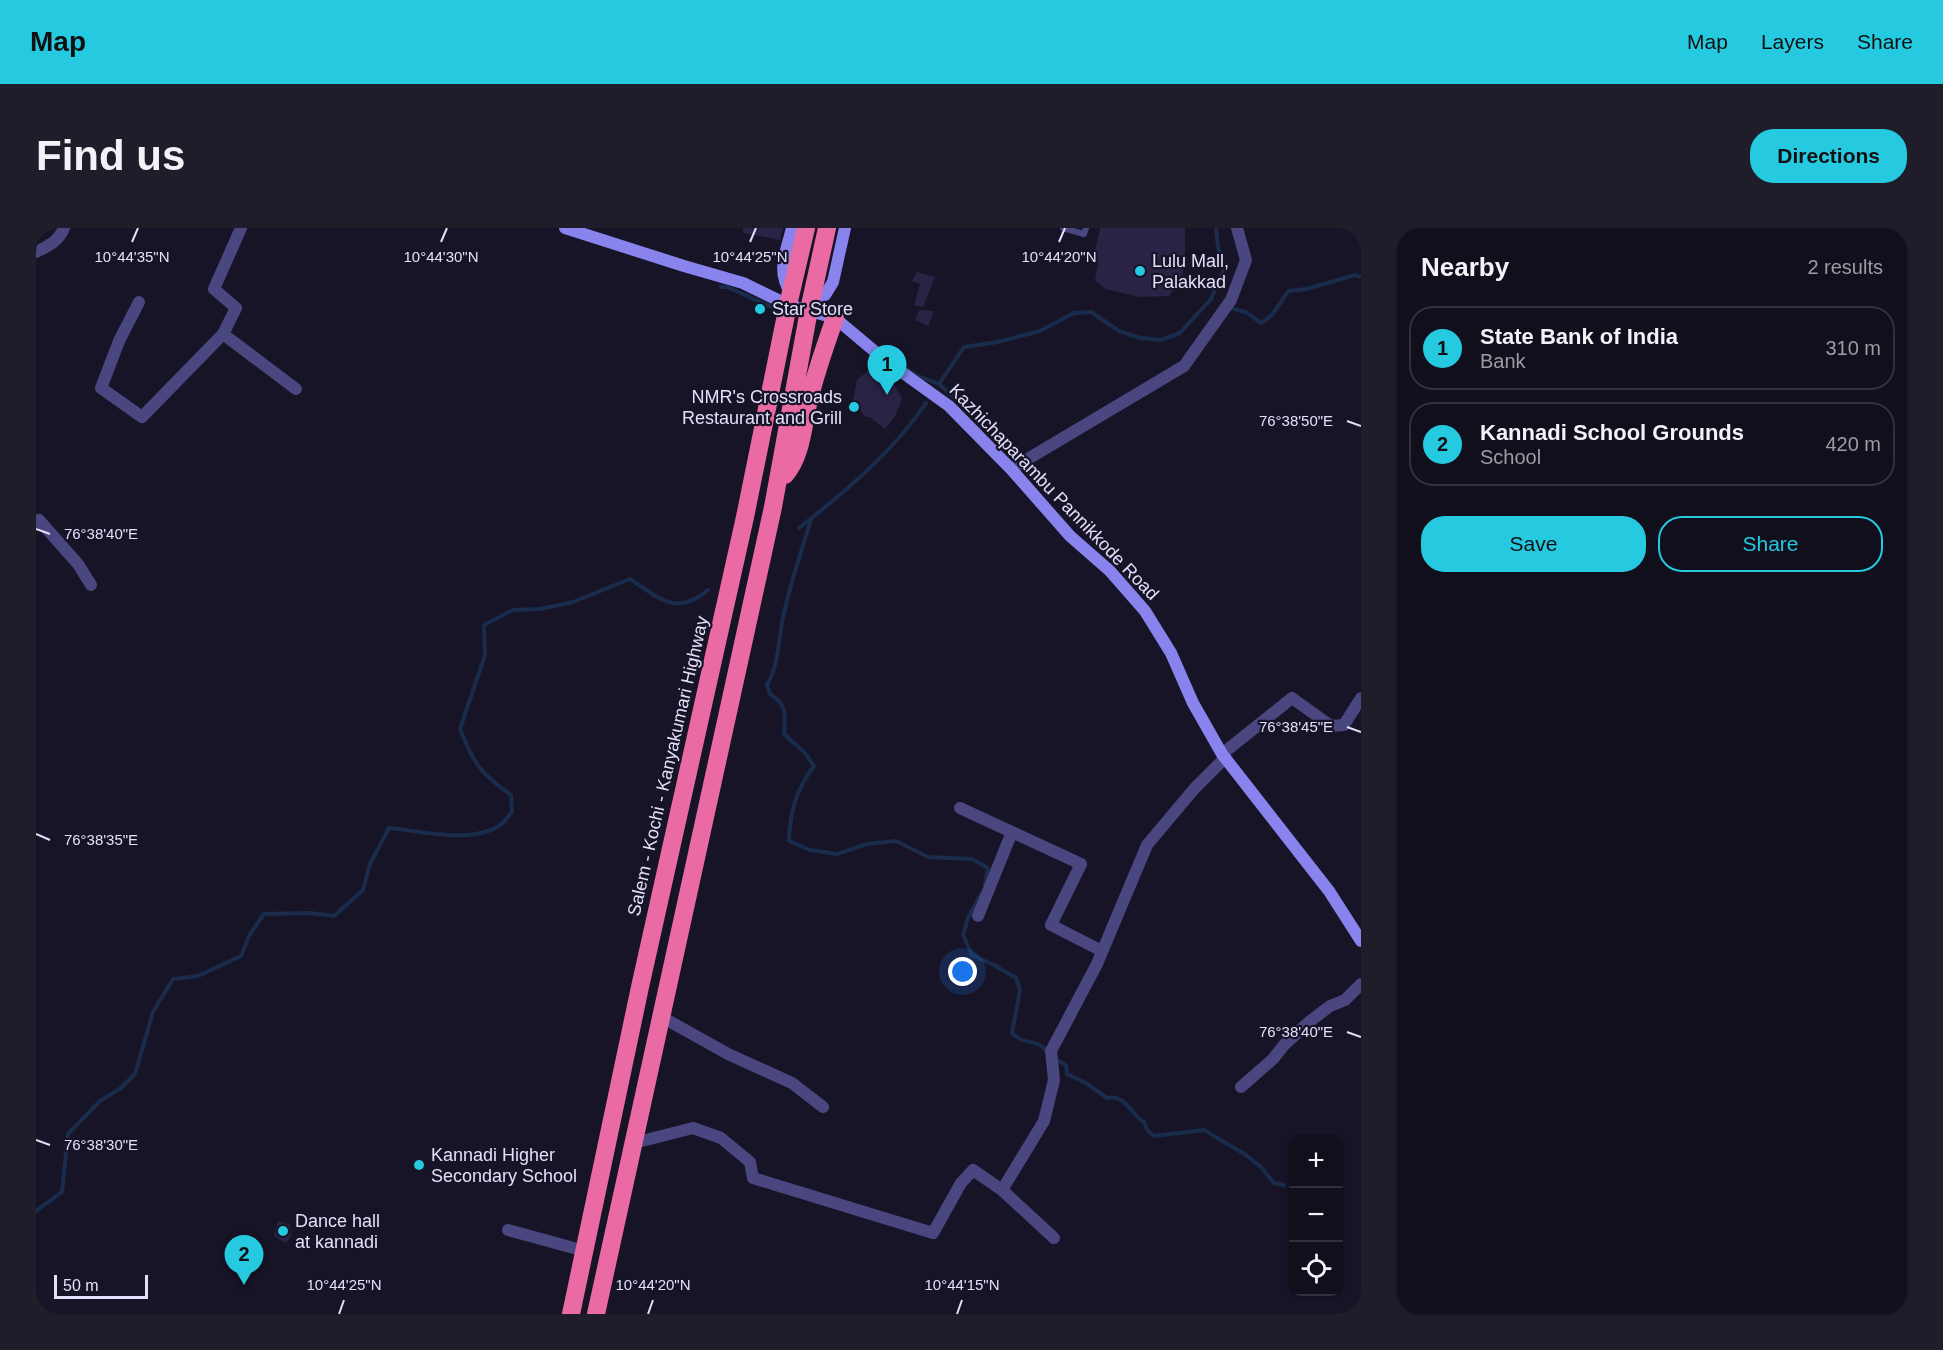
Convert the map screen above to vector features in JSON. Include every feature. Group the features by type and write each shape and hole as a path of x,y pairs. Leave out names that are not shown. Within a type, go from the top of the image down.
{"highway":[{"name":"Salem - Kochi - Kanyakumari Highway","path":"571,1314 806,228"},
{"path":"596,1314 777,484 810,304 827,228"},
{"path":"777,484 790,469 801,439 818,367 835,318"}],"street":[{"path":"36,252 52,244 64,228"},
{"path":"139,302 119,341 101,388 142,417 223,334 236,308 214,289 241,228"},
{"name":"Kazhichaparambu Pannikkode Road","path":"565,228 743,283 789,300 810,304 835,318 885,360 949,406 1011,469 1070,536 1110,571 1145,610 1171,653 1193,703 1224,756 1329,891 1361,941"},
{"path":"789,300 782,269 792,228"},
{"path":"810,304 825,295 833,282 845,228"},
{"path":"1011,469 1184,366 1231,300 1246,260 1237,228"},
{"path":"223,334 296,389"},
{"path":"36,522 39,520 78,564 91,585"},
{"path":"1002,1190 1044,1121 1054,1080 1051,1051 1102,951 1147,845 1224,756 1292,698 1331,726 1344,725 1361,698"},
{"path":"960,808 1081,864 1051,925 1102,951"},
{"path":"978,916 1012,832"},
{"path":"1241,1087 1310,1022 1330,1006 1345,1000 1361,984"},
{"path":"660,1016 728,1054 792,1083 823,1107"},
{"path":"634,1143 693,1128 721,1138 750,1162 753,1178 933,1233 961,1183 973,1170 1002,1190 1054,1238"},
{"path":"508,1230 585,1251"}],"lane":[{"path":"1063,228 1085,231"}],"building":[{"path":"743,228 783,228 780,240 743,233"},
{"name":"Lulu Mall, Palakkad","path":"1100,228 1185,228 1182,279 1169,296 1139,297 1106,289 1095,281 1098,263 1094,256"},
{"path":"917,272 935,277 923,307 914,305 920,284 912,281"},
{"path":"919,310 934,311 928,326 915,320"},
{"path":"870,369 881,370 889,374 902,399 895,416 885,429 870,417 866,417 853,402 857,380"},
{"name":"Dance hall at kannadi","path":"278,1221 290,1225 291,1237 285,1243 274,1236"}],"waterway":[{"path":"939,384 964,347 998,342 1040,331 1074,313 1091,312 1119,331 1140,338 1161,340 1180,333 1211,299 1225,267 1218,247 1216,228"},
{"path":"1234,309 1246,312 1261,323 1273,313 1289,291 1306,289 1355,275 1361,277"},
{"path":"721,287 727,287 781,311"},
{"path":"902,365 915,375 939,384 961,404 986,419 994,430 1003,436 1006,445"},
{"path":"799,528 883,455 926,403"},
{"path":"811,519 793,577 774,668 767,685 770,694 783,707 784,734 804,752 814,766 795,801 789,841 810,850 837,854 867,844 896,841 928,857 972,859 988,868 985,884"},
{"path":"36,1211 62,1192 68,1134 100,1101 121,1088 135,1074 153,1012 173,979 198,976 241,956 250,934 264,914 310,913 334,916 363,890 370,864 389,828 445,835 474,834 499,826 512,812 511,795 493,781 474,760 460,729 485,655 484,625 513,610 540,609 573,602 630,579 668,602 686,602 708,590"},
{"path":"981,894 968,918 963,935 972,955 1016,978 1020,990 1012,1033 1046,1050"},
{"path":"1057,1060 1066,1065 1067,1074 1086,1083 1107,1098 1119,1099 1123,1102 1144,1122 1147,1130 1154,1136 1204,1130 1246,1155 1262,1168 1274,1183 1284,1185"}],"place":[{"name":"Lulu Mall, Palakkad","path":"1140,271"},
{"name":"Star Store","path":"760,309"},
{"name":"State Bank of India","path":"887,395"},
{"name":"NMR's Crossroads Restaurant and Grill","path":"854,407"},
{"name":"Kannadi Higher Secondary School","path":"419,1165"},
{"name":"Dance hall at kannadi","path":"283,1231"},
{"name":"Kannadi School Grounds","path":"244,1285"}]}
